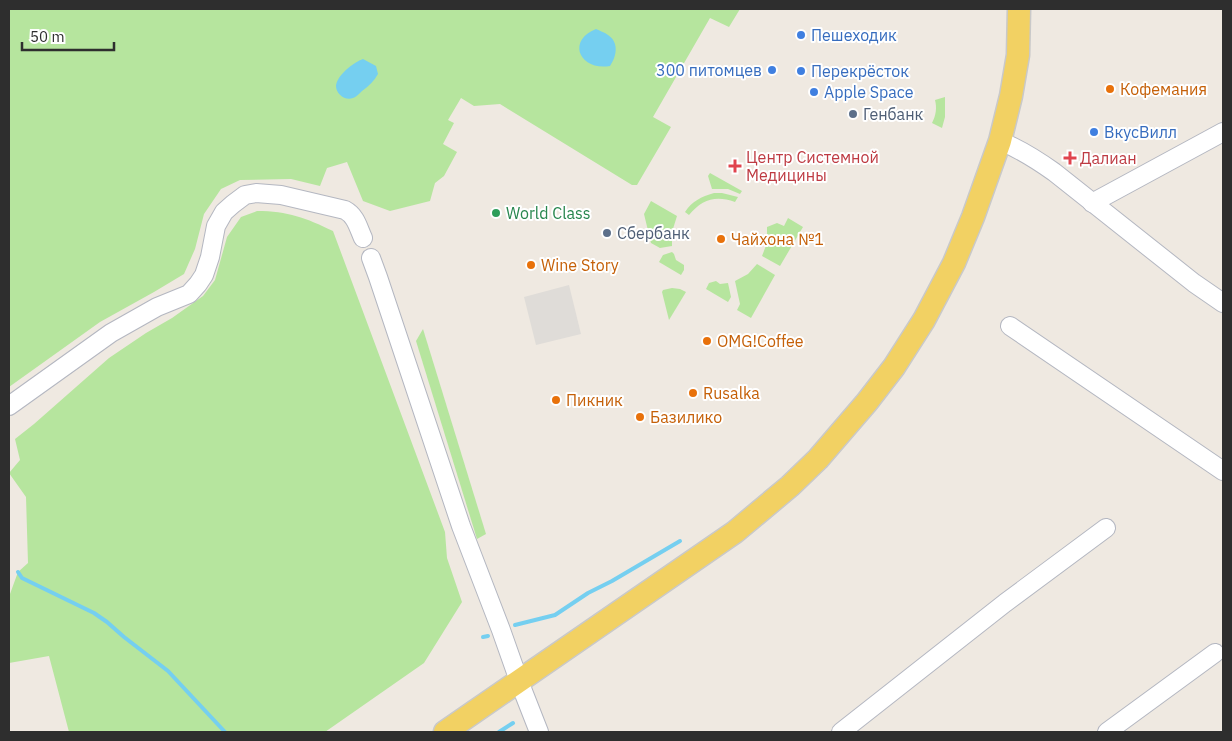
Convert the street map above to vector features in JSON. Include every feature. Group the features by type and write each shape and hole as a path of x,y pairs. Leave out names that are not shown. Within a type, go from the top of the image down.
{"main road":[{"path":"445,732 735,532 790,486 818,459 884,381 924,320 950,271 987,180 1012,96 1018,55 1019,9"}],"street":[{"path":"1092,203 1223,132"},
{"path":"1000,141 1018,148 1054,172 1223,303"},
{"path":"9,406 111,333 156,308 189,294 204,276 216,226 224,212 245,195 256,193 282,195 345,210 354,218 363,238"},
{"path":"371,258 461,526 539,732"},
{"path":"1010,326 1223,471"},
{"path":"841,732 1106,528"},
{"path":"1107,732 1215,653"}],"green space":[{"path":"9,9 740,9 729,27 710,18 653,117 671,127 637,185 632,185 500,104 474,106 461,98 448,120 454,123 443,144 457,152 444,176 435,183 430,201 390,211 363,201 347,162 327,168 320,186 291,179 240,180 221,189 204,214 195,249 184,274 100,322 9,387"},
{"path":"945,97 945,117 942,128 932,123 936,112 935,100"},
{"path":"710,173 742,191 740,194 728,189 712,189 708,176"},
{"path":"714,193 738,197 735,202 722,199 710,200 699,205 689,215 685,212 697,200"},
{"path":"651,201 677,216 672,232 672,246 660,248 651,243 644,214"},
{"path":"257,211 278,212 297,216 333,231 445,532 447,558 462,602 424,663 325,732 69,732 49,656 9,663 9,595 18,572 28,563 26,497 9,473 20,460 15,439 109,358 203,296 215,280 227,237 241,217"},
{"path":"788,218 803,227 780,266 762,256 767,243 767,227 777,223 784,226"},
{"path":"672,252 676,260 684,265 681,275 659,262 663,255"},
{"path":"757,264 775,275 751,318 737,310 740,304 735,281 748,274"},
{"path":"716,281 720,284 728,283 731,297 728,302 706,289 709,283"},
{"path":"672,288 686,292 669,320 662,292"},
{"path":"423,329 486,534 477,539 416,341"}],"shaded area":[{"path":"569,285 581,334 536,345 524,297"}],"water":[{"path":"596,29 614,41 616,49 610,66 591,64 584,60 580,54 579,47 581,41 587,34"},
{"path":"363,59 376,66 378,74 356,96 350,99 344,98 336,89 337,82 346,70"}],"waterway":[{"path":"515,625 555,615 588,593 680,541"},
{"path":"18,572 22,578 94,613 107,622 168,671 225,732"},
{"path":"483,637 488,636"},
{"path":"499,732 513,723"}],"place":[{"name":"Пешеходик","path":"801,35"},
{"name":"300 питомцев","path":"772,70"},
{"name":"Перекрёсток","path":"801,71"},
{"name":"Кофемания","path":"1110,89"},
{"name":"Apple Space","path":"814,92"},
{"name":"Генбанк","path":"853,114"},
{"name":"ВкусВилл","path":"1094,132"},
{"name":"Далиан","path":"1070,158"},
{"name":"Центр Системной Медицины","path":"735,166"},
{"name":"World Class","path":"496,213"},
{"name":"Сбербанк","path":"607,233"},
{"name":"Чайхона №1","path":"721,239"},
{"name":"Wine Story","path":"531,265"},
{"name":"OMG!Coffee","path":"707,341"},
{"name":"Rusalka","path":"693,393"},
{"name":"Пикник","path":"556,400"},
{"name":"Базилико","path":"640,417"}]}
